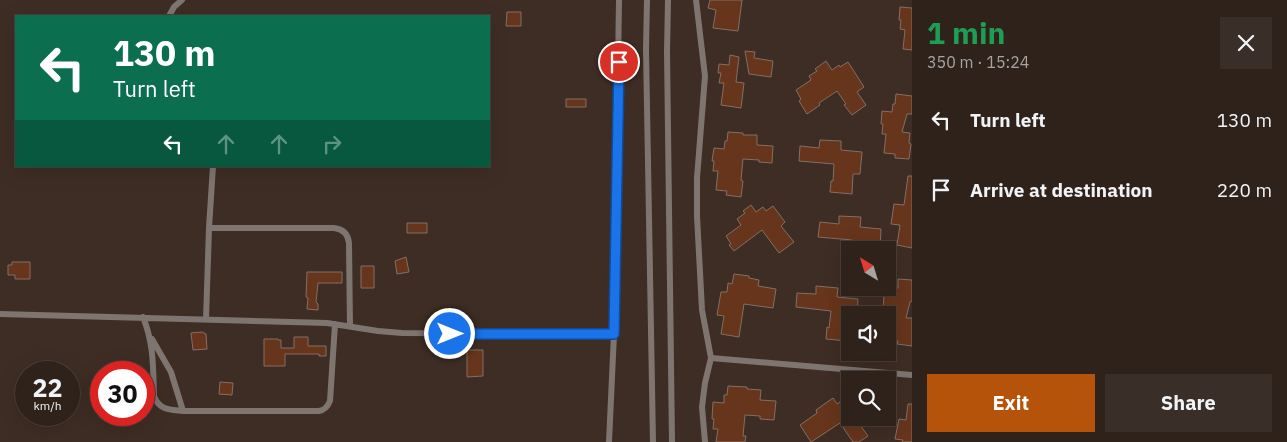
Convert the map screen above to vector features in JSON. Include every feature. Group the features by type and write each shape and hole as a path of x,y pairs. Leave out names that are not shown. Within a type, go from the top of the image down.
{"street":[{"path":"170,15 174,7 182,0"},
{"path":"609,442 614,334 619,0"},
{"path":"648,0 646,50 653,442"},
{"path":"668,0 666,52 672,442"},
{"path":"696,0 705,76 697,178 697,216 702,310 711,358 702,407 705,442"},
{"path":"206,319 213,167"},
{"path":"209,228 334,228 344,232 350,243 350,326"},
{"path":"0,314 335,324 372,331 402,333 614,334"},
{"path":"143,317 150,336 170,372 183,411"},
{"path":"150,336 154,396 168,410 318,411 324,410 330,401 335,324"},
{"path":"711,358 912,374"}],"building":[{"path":"710,0 742,0 738,31 713,28 716,10 708,8"},
{"path":"900,7 912,8 912,50 903,49 905,30 900,29"},
{"path":"507,12 521,12 521,26 506,26"},
{"path":"745,51 755,52 754,58 773,61 771,77 749,74"},
{"path":"730,55 739,57 736,82 744,83 741,108 721,105 724,83 719,83 721,73 718,73 719,64 729,65"},
{"path":"826,61 832,70 848,62 864,87 857,92 866,105 852,115 837,91 807,114 799,101 801,99 796,90 811,80 809,76 817,71 815,69"},
{"path":"896,94 912,96 912,114 907,114 902,132 910,133 909,159 895,158 895,154 884,153 886,134 882,134 882,111 892,112"},
{"path":"566,99 586,99 586,107 566,107"},
{"path":"728,132 757,135 757,145 773,146 772,163 743,159 741,197 726,195 727,191 716,190 718,171 713,171 714,148 724,149"},
{"path":"820,140 841,141 841,150 862,152 860,174 853,174 852,194 830,192 834,164 799,161 800,146 819,148"},
{"path":"908,176 912,176 912,248 897,245 900,225 891,224 894,204 904,205"},
{"path":"751,205 756,212 763,207 766,211 773,206 785,222 781,226 794,242 779,253 762,230 734,251 729,245 731,244 726,236 741,225 737,219"},
{"path":"839,216 861,217 860,227 881,229 880,241 852,241 818,237 820,222 839,224"},
{"path":"407,223 427,223 427,233 407,233"},
{"path":"406,257 409,272 397,274 395,261"},
{"path":"12,262 30,262 30,279 15,279 15,275 8,275 8,265 12,265"},
{"path":"361,266 374,266 374,288 361,288"},
{"path":"307,272 342,272 342,283 318,283 316,302 318,310 307,309"},
{"path":"734,274 749,276 749,278 759,280 758,286 776,289 773,308 744,304 739,337 721,334 724,316 717,315 721,292 727,292 728,283 732,284"},
{"path":"898,279 912,280 912,301 910,302 906,318 912,318 912,346 897,344 896,306 883,306 884,296 896,296 896,288 898,288"},
{"path":"816,286 838,288 837,297 858,299 858,306 841,306 841,340 826,339 831,311 796,307 797,293 816,294"},
{"path":"202,332 206,334 207,349 193,350 191,333"},
{"path":"294,337 308,337 308,346 326,346 326,356 319,356 319,354 285,354 285,366 264,366 264,339 278,339 281,340 281,348 294,348"},
{"path":"467,350 483,350 483,376 467,377"},
{"path":"220,382 233,383 232,395 219,394"},
{"path":"728,386 761,390 760,400 776,401 774,420 760,419 760,416 745,415 743,436 746,436 745,442 716,442 718,429 713,429 713,402 724,403 724,395 727,395"},
{"path":"833,398 837,404 841,401 841,424 840,423 811,442 800,425 817,413 816,410"},
{"path":"908,404 912,404 912,442 902,442 903,440 895,439 899,419 906,420"},
{"path":"842,426 861,426 868,436 859,442 853,442"}],"route":[{"path":"450,334 614,334 619,62"}]}
